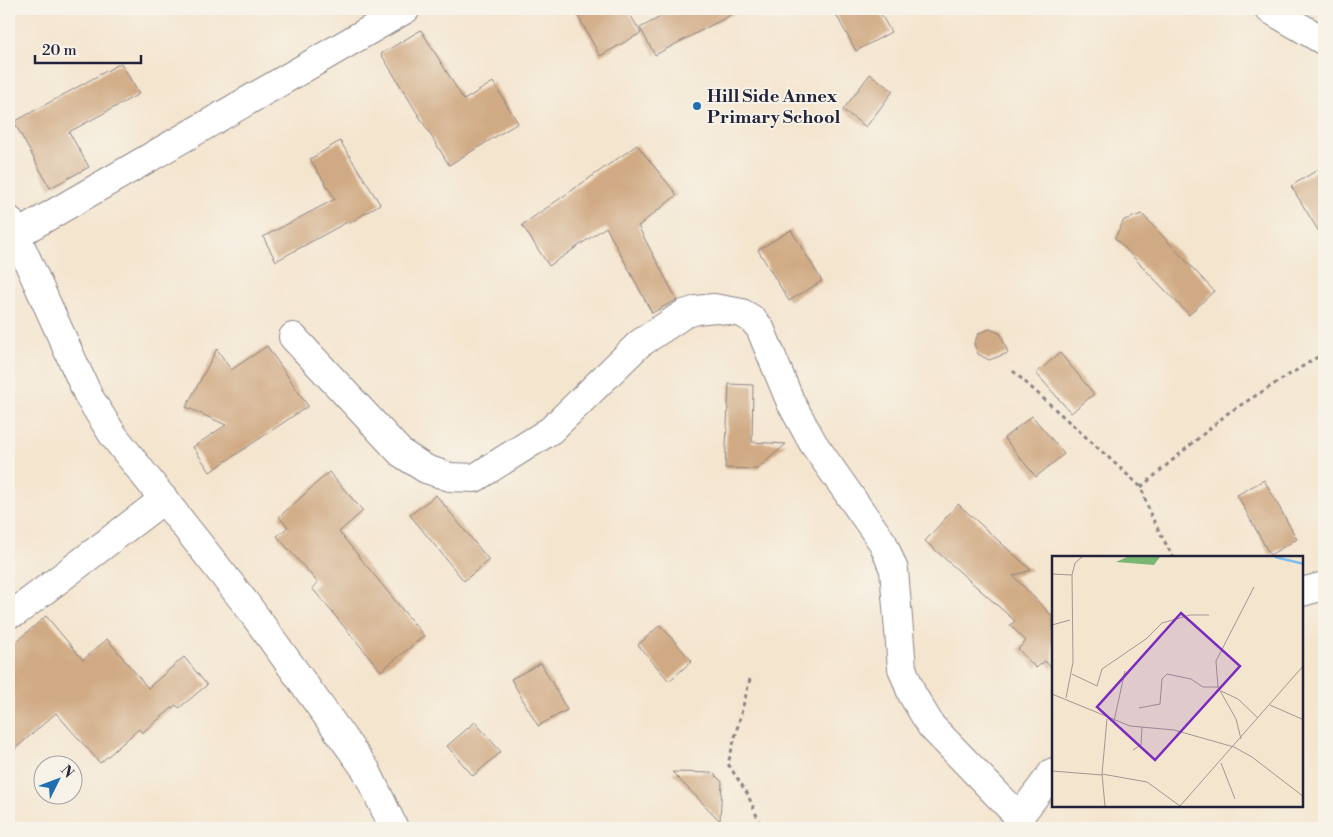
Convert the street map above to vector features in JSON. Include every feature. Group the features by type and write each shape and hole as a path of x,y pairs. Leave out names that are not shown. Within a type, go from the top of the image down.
{"street":[{"path":"394,828 366,770 247,605 113,435 89,397 12,228 406,9"},
{"path":"1269,9 1324,41"},
{"path":"293,337 401,453 426,469 450,477 475,478 551,430 639,344 684,314 714,308 742,313 752,319 760,328 790,403 813,443 882,543 894,570 902,668 912,694 931,726 1018,823 1052,773"},
{"path":"9,613 16,612 164,499"},
{"path":"1303,592 1324,586"}],"path":[{"path":"1141,487 1228,413 1324,352"},
{"path":"1013,371 1141,487 1151,516 1172,556"},
{"path":"750,679 728,764 747,793 762,828"}],"building":[{"path":"574,9 627,9 641,33 600,56"},
{"path":"675,9 742,9 655,55 640,28"},
{"path":"833,9 878,9 891,32 856,51"},
{"path":"421,30 464,100 493,82 518,123 449,165 381,54"},
{"path":"121,63 139,94 69,132 89,167 50,188 14,122"},
{"path":"870,74 893,91 866,127 843,110"},
{"path":"340,141 380,204 350,223 349,221 276,261 263,237 335,199 310,159"},
{"path":"637,145 677,195 638,226 677,300 652,313 606,227 549,266 522,225"},
{"path":"1324,166 1324,240 1291,186"},
{"path":"1142,214 1214,291 1189,315 1115,238 1124,220"},
{"path":"791,230 822,281 789,301 758,250"},
{"path":"990,329 1001,334 1008,353 989,360 978,354 974,344 979,333"},
{"path":"267,346 308,406 210,472 193,447 226,425 186,407 217,349 231,370"},
{"path":"1060,353 1094,394 1071,413 1036,373"},
{"path":"729,384 753,385 752,442 786,444 757,469 725,468"},
{"path":"1032,416 1064,454 1036,477 1004,438"},
{"path":"329,472 363,511 339,532 424,636 381,671 312,588 318,583 277,536 288,527 279,517"},
{"path":"1264,480 1297,539 1270,555 1237,495"},
{"path":"436,495 489,560 464,581 410,515"},
{"path":"958,504 1031,570 1013,576 1052,616 1052,669 1045,661 1036,668 1018,649 1026,641 1010,625 1015,621 925,541"},
{"path":"46,616 83,660 107,639 148,688 184,657 207,685 179,708 176,705 142,733 139,729 100,763 56,713 9,754 9,648"},
{"path":"660,625 692,661 669,681 638,645"},
{"path":"541,663 567,710 538,726 511,679"},
{"path":"475,722 501,752 473,776 447,746"},
{"path":"672,772 713,773 722,782 720,821"}],"place":[{"name":"Hill Side Annex Primary School","path":"697,106"}]}
